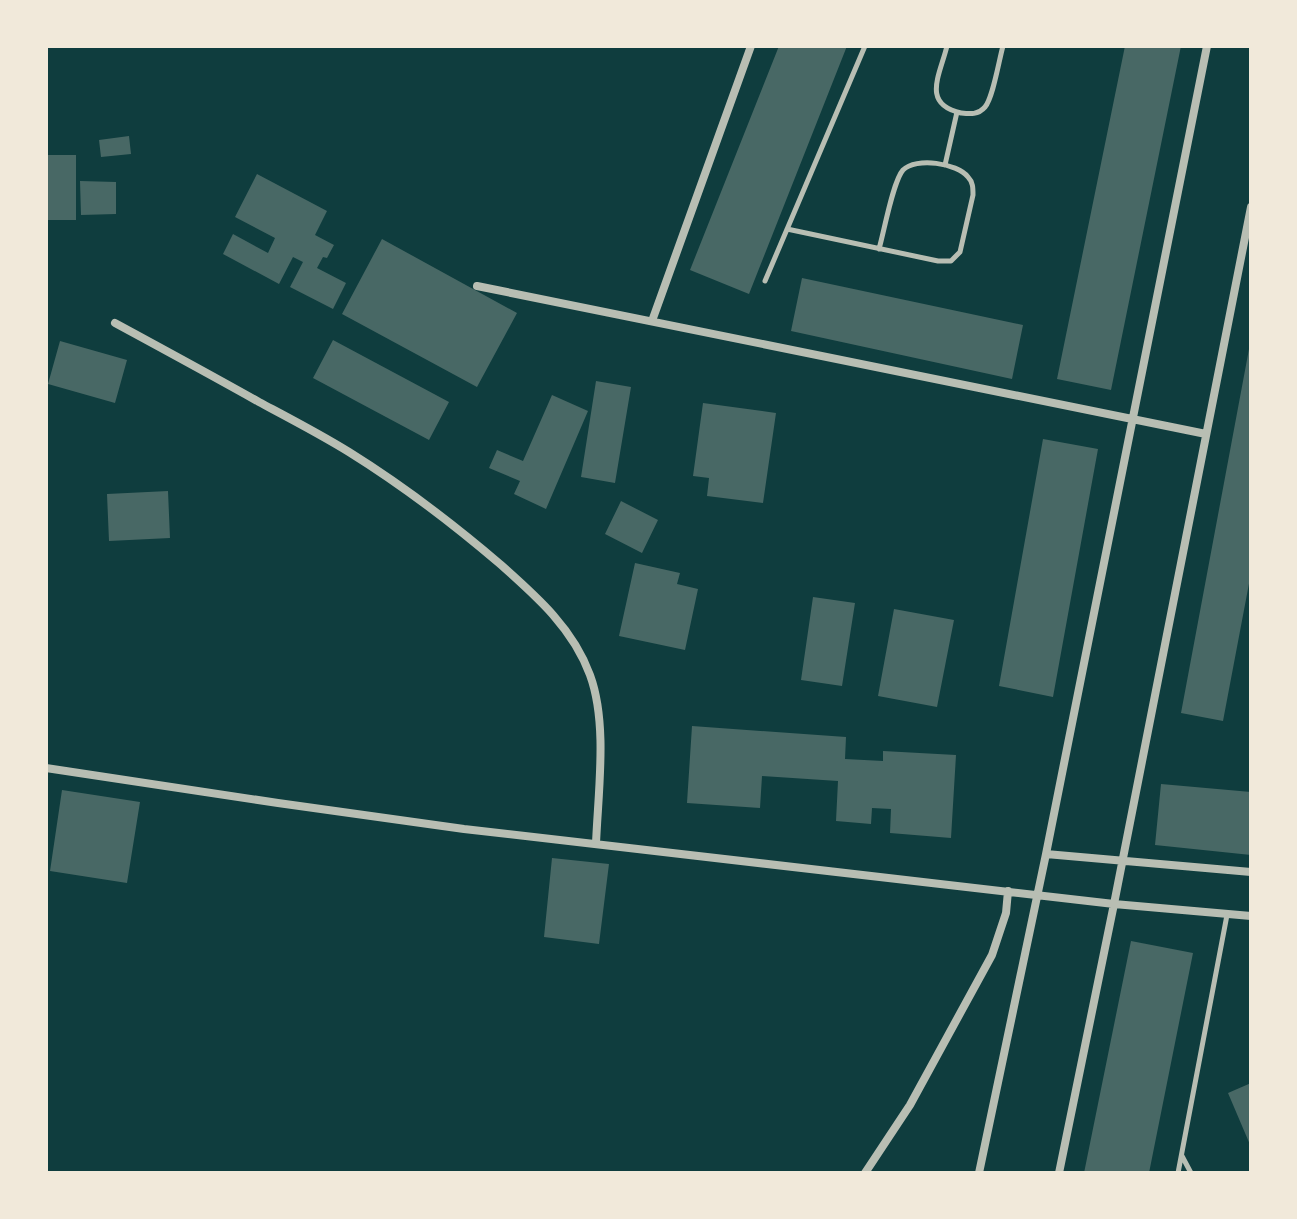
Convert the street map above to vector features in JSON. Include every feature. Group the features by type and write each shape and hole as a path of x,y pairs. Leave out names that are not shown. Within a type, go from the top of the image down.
{"street":[{"path":"652,321 751,46"},
{"path":"979,1173 1046,854 1207,46"},
{"path":"1059,1173 1251,207"},
{"path":"477,286 1206,434"},
{"path":"115,323 301,425 390,479 477,544 559,620 583,657 597,700 600,744 596,844"},
{"path":"46,768 371,816 596,844 1114,904 1248,916 1251,928"},
{"path":"1046,854 1251,872"},
{"path":"865,1173 910,1105 992,955 1006,913 1008,891"}],"lane":[{"path":"765,281 865,46"},
{"path":"947,46 936,94 947,110 976,113 987,105 1003,46"},
{"path":"945,166 957,112"},
{"path":"787,229 879,249 945,262 960,252 973,187 966,174 945,166 918,162 905,168 900,173 879,249"},
{"path":"1178,1173 1227,914"},
{"path":"1182,1154 1191,1173"}],"building":[{"path":"779,46 847,46 749,294 690,270"},
{"path":"1125,46 1181,46 1111,390 1057,379"},
{"path":"129,136 131,154 101,157 99,140"},
{"path":"46,155 76,155 76,220 46,220"},
{"path":"257,174 327,211 315,235 334,245 317,268 346,283 333,309 290,287 303,262 293,257 279,284 223,254 233,234 268,253 275,238 235,217"},
{"path":"80,181 116,182 116,214 81,215"},
{"path":"382,239 517,313 477,387 342,314"},
{"path":"802,278 1023,325 1012,379 791,331"},
{"path":"333,340 449,402 429,440 313,378"},
{"path":"60,341 127,360 115,403 48,384"},
{"path":"1249,349 1251,573 1223,721 1181,713"},
{"path":"596,381 631,387 615,483 581,477"},
{"path":"552,395 588,411 546,509 514,494 520,481 489,468 497,450 523,461"},
{"path":"703,403 776,413 763,503 707,496 709,478 693,476"},
{"path":"1043,439 1098,449 1053,697 999,686"},
{"path":"168,491 170,538 109,541 107,494"},
{"path":"621,501 658,520 642,553 605,534"},
{"path":"635,563 680,573 677,584 698,589 685,650 619,636"},
{"path":"813,597 855,603 842,686 801,680"},
{"path":"894,609 954,620 937,707 878,696"},
{"path":"692,726 846,737 845,759 883,761 883,751 956,755 951,838 890,833 891,809 872,808 871,824 836,821 838,781 762,776 760,808 687,803"},
{"path":"1161,784 1251,792 1251,855 1155,845"},
{"path":"62,790 140,802 127,883 50,871"},
{"path":"552,858 609,864 599,944 544,937"},
{"path":"1131,941 1193,953 1149,1173 1084,1173"},
{"path":"1251,1083 1251,1147 1228,1093"}]}
